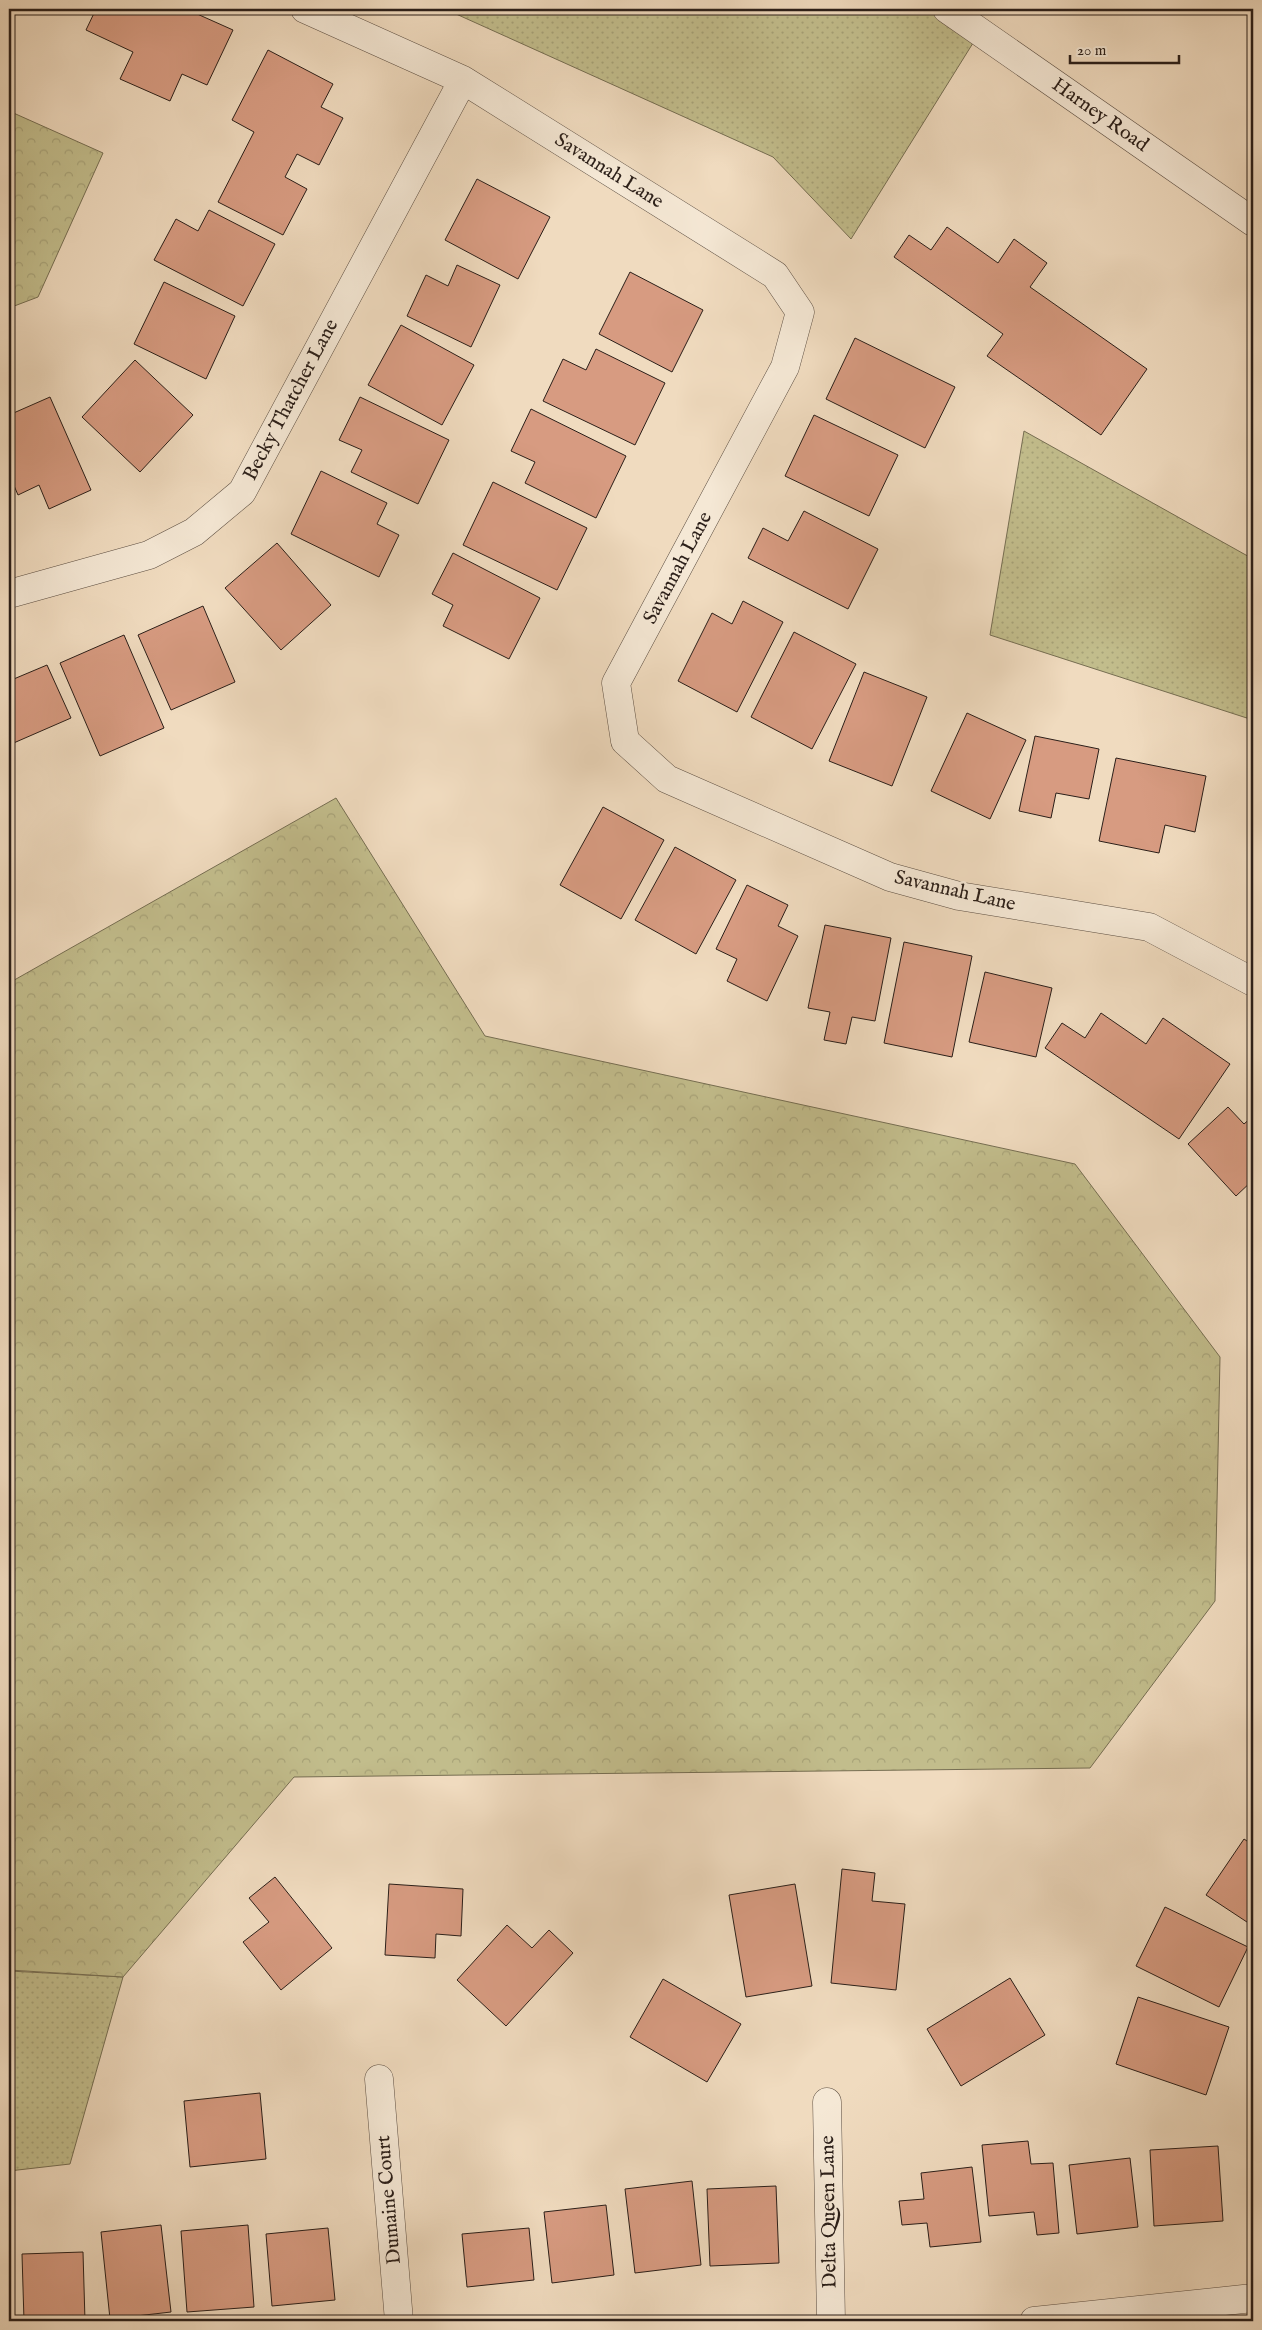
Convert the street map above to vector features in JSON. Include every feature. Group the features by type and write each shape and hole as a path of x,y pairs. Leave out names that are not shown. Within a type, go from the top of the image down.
{"street":[{"name":"Savannah Lane","path":"305,9 463,80 775,275 800,312 785,367 616,683 625,741 667,779 890,877 959,896 1149,927 1253,982"},
{"name":"Harney Road","path":"946,9 1253,222"},
{"name":"Becky Thatcher Lane","path":"9,594 149,556 194,532 242,492 463,80"},
{"name":"Dumaine Court","path":"379,2079 398,2321"},
{"name":"Delta Queen Lane","path":"827,2102 831,2321"},
{"path":"1034,2321 1253,2298"}],"green space":[{"path":"445,9 939,9 978,35 851,239 773,157"},
{"path":"9,111 103,153 38,297 9,308"},
{"path":"1024,431 1253,559 1253,720 990,635"},
{"path":"336,798 485,1036 1075,1164 1220,1357 1215,1601 1090,1768 294,1777 123,1977 9,1970 9,983"},
{"path":"9,1971 123,1977 70,2164 9,2171"}],"building":[{"path":"96,9 186,9 233,30 207,85 182,74 170,101 120,79 133,52 86,30"},
{"path":"268,50 333,84 321,107 343,118 319,165 297,154 285,177 307,189 283,235 218,202 254,132 232,120"},
{"path":"477,179 550,217 518,279 445,240"},
{"path":"209,210 275,244 243,306 154,260 176,219 198,231"},
{"path":"947,227 998,263 1014,239 1047,263 1030,287 1147,369 1101,435 987,356 1003,334 894,257 909,235 931,250"},
{"path":"457,265 500,285 471,347 407,316 426,275 448,286"},
{"path":"630,272 703,310 672,372 599,334"},
{"path":"164,282 235,316 206,379 134,344"},
{"path":"401,325 474,365 442,425 368,385"},
{"path":"855,338 955,387 925,448 826,399"},
{"path":"596,349 665,383 635,445 543,401 563,359 586,370"},
{"path":"135,360 193,415 140,472 82,417"},
{"path":"50,397 91,490 49,509 39,485 18,495 9,474 9,415"},
{"path":"360,397 449,440 418,504 351,472 362,450 339,440"},
{"path":"531,409 626,456 596,518 525,483 535,462 511,451"},
{"path":"814,415 898,455 869,516 785,476"},
{"path":"321,471 387,503 377,524 399,535 379,577 291,534"},
{"path":"493,482 587,528 557,590 463,545"},
{"path":"804,511 878,549 848,609 748,558 763,528 788,541"},
{"path":"277,543 331,605 281,650 225,588"},
{"path":"453,553 540,598 509,659 443,626 453,605 432,594"},
{"path":"743,601 783,622 737,712 678,681 712,613 732,624"},
{"path":"203,606 235,682 171,710 138,635"},
{"path":"794,632 856,664 812,749 751,717"},
{"path":"124,635 164,728 100,756 60,663"},
{"path":"47,665 71,718 9,745 9,681"},
{"path":"864,672 927,697 892,786 829,761"},
{"path":"967,713 1026,740 990,819 931,791"},
{"path":"1035,736 1099,749 1089,799 1056,793 1051,818 1019,811"},
{"path":"1116,758 1206,776 1195,832 1165,825 1159,853 1099,841"},
{"path":"603,807 664,840 621,919 560,885"},
{"path":"675,847 736,880 696,954 635,920"},
{"path":"747,885 788,905 778,926 798,936 767,1001 727,981 737,959 716,949"},
{"path":"825,925 891,938 875,1021 852,1017 846,1044 824,1040 830,1012 808,1008"},
{"path":"904,942 972,956 952,1057 884,1043"},
{"path":"985,972 1052,988 1036,1057 969,1042"},
{"path":"1101,1013 1146,1044 1163,1018 1230,1064 1179,1139 1045,1048 1062,1023 1085,1038"},
{"path":"1228,1107 1244,1124 1253,1116 1253,1180 1236,1196 1188,1144"},
{"path":"1244,1839 1253,1845 1253,1926 1206,1895"},
{"path":"842,1869 875,1873 872,1901 905,1904 896,1990 831,1983"},
{"path":"275,1877 332,1948 281,1990 243,1942 269,1922 249,1898"},
{"path":"389,1884 463,1889 461,1936 436,1934 435,1958 385,1955"},
{"path":"795,1884 812,1986 746,1997 729,1895"},
{"path":"1165,1907 1248,1947 1219,2007 1136,1966"},
{"path":"507,1925 532,1948 549,1930 573,1953 506,2026 457,1980"},
{"path":"1010,1978 1045,2035 961,2086 927,2029"},
{"path":"663,1979 741,2024 707,2082 630,2037"},
{"path":"1138,1997 1229,2027 1206,2095 1116,2064"},
{"path":"260,2093 266,2159 190,2167 184,2101"},
{"path":"1028,2141 1031,2164 1053,2163 1059,2233 1037,2235 1034,2212 989,2216 982,2145"},
{"path":"1218,2146 1223,2221 1154,2226 1150,2150"},
{"path":"1130,2158 1138,2227 1077,2234 1069,2165"},
{"path":"972,2167 981,2242 930,2247 927,2223 902,2225 899,2201 924,2199 921,2173"},
{"path":"692,2181 701,2265 635,2273 625,2189"},
{"path":"776,2186 779,2263 710,2266 707,2189"},
{"path":"606,2205 614,2275 552,2283 544,2212"},
{"path":"161,2225 171,2312 110,2319 101,2232"},
{"path":"248,2225 254,2307 187,2312 181,2231"},
{"path":"328,2228 335,2300 272,2306 266,2234"},
{"path":"529,2228 534,2280 467,2287 462,2234"},
{"path":"83,2252 85,2321 24,2321 22,2254"}]}
